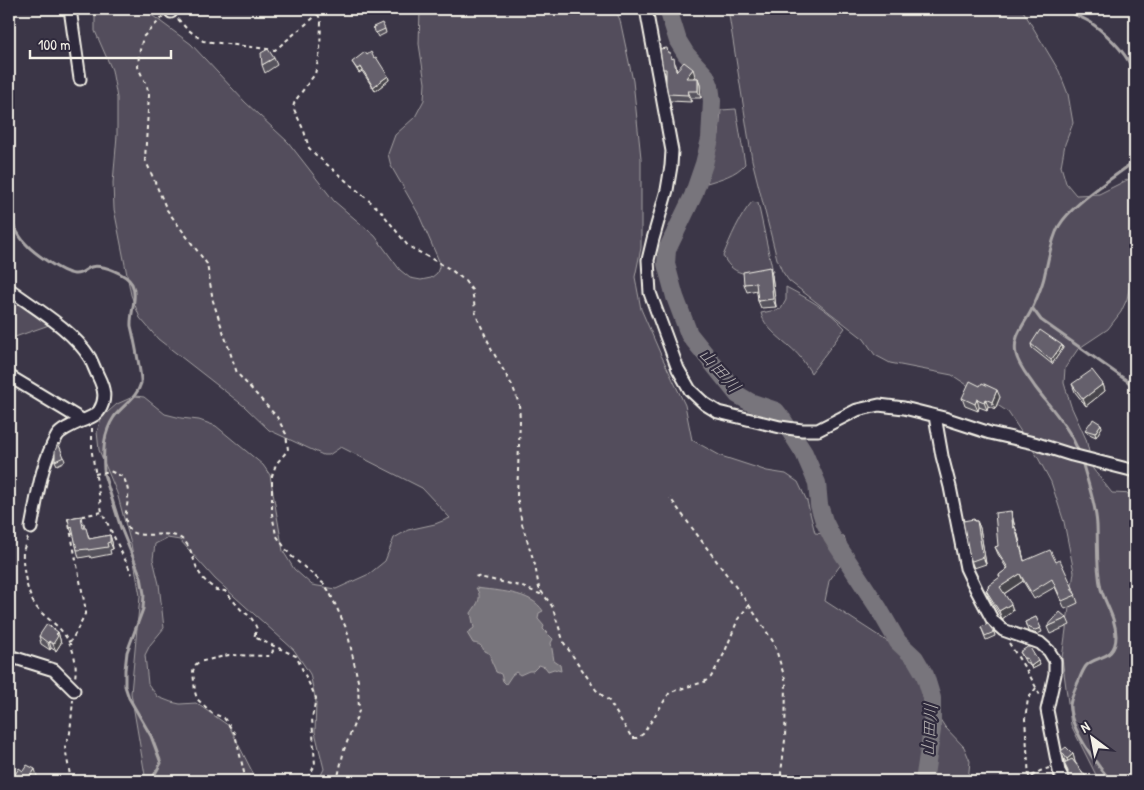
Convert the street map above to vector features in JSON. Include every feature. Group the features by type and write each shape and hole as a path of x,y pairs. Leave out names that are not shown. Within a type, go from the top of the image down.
{"street":[{"path":"70,9 80,78"},
{"path":"646,9 672,151 667,190 652,239 648,260 648,278 650,293 678,369 690,390 705,404 718,412 780,427 802,430 818,430 858,410 879,405 904,408 1135,471"},
{"path":"9,289 64,330 80,345 90,358 105,395 103,405 97,415 82,420 58,434 44,468 31,528"},
{"path":"9,376 82,420"},
{"path":"935,416 966,568 993,621 1004,630 1040,643 1049,651 1055,661 1055,674 1047,710 1058,765 1064,781"},
{"path":"9,656 54,670 74,690"}],"path":[{"path":"324,9 275,50 203,41 186,28 172,10 143,37 138,67 147,87 148,95 144,160 167,210 208,264 213,301 237,373 248,382 260,400 269,406 286,434 288,450 276,464 272,476 272,514 276,535 290,555 324,584 340,612 347,630 358,681 359,711 344,750 337,781"},
{"path":"318,14 321,22 320,52 315,74 295,102 294,107 310,148 380,210 408,246 450,269 464,280 472,290 476,315 493,352 513,387 519,404 517,496 522,524 535,565 540,594 520,586 475,576"},
{"path":"97,415 92,424 92,453 102,512 132,574"},
{"path":"95,474 110,472 123,477 130,491 126,521 131,532 136,534 177,536 190,548 198,571 206,582 216,590 225,591 254,622 257,629 254,637 296,656 316,698 312,718 315,765 306,781"},
{"path":"670,498 749,605 774,643 786,682 785,740 780,781"},
{"path":"68,642 72,640 85,614 68,519 102,512"},
{"path":"31,528 23,552 24,570 33,603 58,627 75,655 76,670 70,733 65,747 71,781"},
{"path":"540,589 552,606 564,643 596,690 609,701 632,738 637,738 643,734 670,692 704,682 711,676 724,654 738,618 749,605"},
{"path":"1004,630 1004,634 1042,699 1049,702"},
{"path":"246,781 234,734 224,718 212,713 197,699 193,671 195,665 199,662 229,655 270,656 273,654 271,645"},
{"path":"1036,688 1028,699 1025,719 1029,778 1040,770 1058,765"}],"shaded area":[{"path":"99,9 139,9 153,16 191,44 245,102 288,142 334,201 375,236 400,270 410,278 421,280 431,278 437,273 439,261 418,213 391,166 388,154 395,135 415,117 424,100 425,83 419,44 420,9 615,9 620,20 633,81 641,158 641,248 635,277 641,309 685,405 692,440 721,456 767,471 786,474 798,482 807,501 815,533 844,536 849,553 829,581 825,601 916,660 926,672 928,682 927,699 945,727 964,747 970,761 968,781 318,781 324,769 315,732 316,702 310,674 294,650 215,579 180,540 167,538 155,544 153,559 159,584 164,628 150,645 145,655 148,684 158,697 180,704 196,703 229,726 257,781 146,781 131,693 140,596 131,544 117,493 99,450 97,432 101,418 117,404 135,396 144,397 165,414 199,420 216,426 263,465 270,475 283,551 294,569 312,585 336,589 369,574 385,561 394,538 408,530 435,524 450,518 422,488 341,447 329,455 323,455 269,430 244,406 158,339 140,318 131,295 114,209 113,183 117,135 117,98 112,70 95,31 95,16"},
{"path":"728,9 1022,9 1059,71 1068,94 1073,123 1065,144 1061,166 1066,183 1076,195 1099,194 1135,176 1135,262 1127,299 1121,312 1108,329 1078,349 1065,368 1064,383 1071,406 1086,439 1093,469 1112,493 1135,494 1135,781 1099,781 1071,725 1062,658 1074,572 1064,522 1051,482 1037,456 1008,412 952,375 890,363 875,355 864,339 789,281 782,271 777,259 752,160"},
{"path":"736,109 745,164 732,174 707,183 719,134 721,110"},
{"path":"752,202 758,203 773,272 751,274 738,272 723,256 739,221"},
{"path":"786,287 825,310 845,328 811,373 795,352 767,326 761,313 781,309 786,300"},
{"path":"9,292 49,325 15,337 9,342"},
{"path":"476,588 513,593 530,599 537,604 543,611 539,613 538,619 544,626 543,629 553,639 551,643 554,661 560,665 561,671 554,669 548,671 545,667 539,665 533,671 520,675 516,672 506,684 501,674 496,672 490,654 484,651 480,645 473,643 467,633 474,628 471,613 479,598"}],"building":[{"path":"382,23 385,29 376,33 373,27"},
{"path":"667,48 671,59 674,58 676,71 684,62 693,69 686,78 698,78 698,91 688,91 688,95 668,94 666,69 663,69 660,49"},
{"path":"268,49 274,58 262,65 261,53"},
{"path":"365,52 367,55 371,52 374,58 376,57 388,76 373,87 361,67 357,69 352,62"},
{"path":"770,267 773,299 758,301 756,283 744,284 743,272"},
{"path":"1040,330 1062,345 1051,360 1031,344"},
{"path":"1092,370 1103,384 1083,399 1072,384"},
{"path":"970,381 980,386 982,383 997,390 992,402 985,399 984,402 977,399 975,404 962,398"},
{"path":"1093,419 1101,424 1095,433 1085,430"},
{"path":"58,443 64,457 55,461 55,451"},
{"path":"1011,511 1013,528 1015,527 1024,561 1050,550 1056,562 1060,560 1073,588 1071,589 1076,595 1062,601 1052,579 1031,592 1020,574 1000,587 1011,604 999,611 986,590 1008,568 995,547 998,546 995,513"},
{"path":"81,516 83,528 86,528 89,539 110,535 110,542 107,543 108,547 77,550 72,527 70,528 68,519"},
{"path":"974,519 974,521 977,521 983,557 972,561 963,521"},
{"path":"1060,612 1067,618 1047,627"},
{"path":"1036,617 1041,628 1035,630 1027,627 1025,622"},
{"path":"47,624 58,632 56,634 58,636 53,644 49,641 48,643 39,636"},
{"path":"988,624 994,632 985,636 981,627"},
{"path":"1029,646 1038,661 1031,666 1027,658 1025,659 1020,652"},
{"path":"1066,747 1073,754 1067,759 1061,751"},
{"path":"1072,759 1087,778 1083,781 1071,781 1068,777 1068,771 1064,763"},
{"path":"27,765 35,769 28,781 11,781 19,768 23,771"}],"waterway":[{"name":"山田川","path":"668,9 678,41 686,54 706,76 710,86 712,101 710,139 704,164 693,196 667,250 666,264 675,297 689,334 738,395 750,402 776,411 783,420 804,453 817,483 819,505 832,537 898,642 915,658 925,675 932,698 932,730 924,781"},
{"path":"1066,9 1090,22 1104,33 1128,60 1135,75"},
{"path":"1079,453 1065,427 1021,367 1016,354 1016,341 1040,291 1052,243 1059,226 1082,201 1135,159"},
{"path":"9,218 21,238 48,262 69,273 77,274 91,267 107,268 120,273 129,280 134,289 131,326 141,383 133,397 110,423 104,449 104,470"},
{"path":"1033,309 1041,320 1135,388"},
{"path":"1082,461 1096,517 1099,581 1113,618 1116,636 1113,650 1109,654 1090,663 1085,668 1070,705 1074,724 1084,745 1111,781"},
{"path":"104,474 121,528 141,577 144,594 143,609 127,652 125,686 129,698 151,736 161,763 151,781"}]}
